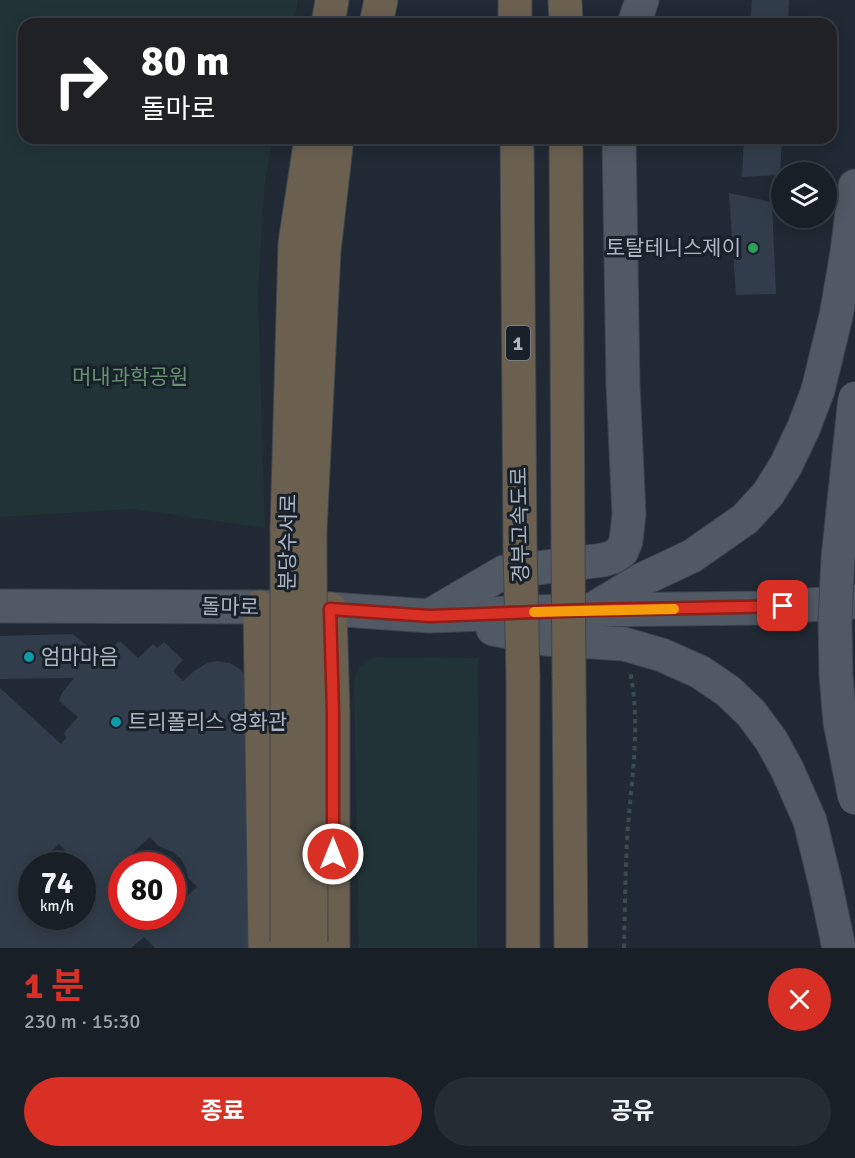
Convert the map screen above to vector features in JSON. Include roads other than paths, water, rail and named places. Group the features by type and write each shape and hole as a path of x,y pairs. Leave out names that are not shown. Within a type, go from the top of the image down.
{"highway":[{"path":"329,18 332,0"},
{"path":"356,18 359,0"},
{"path":"377,18 381,0"},
{"path":"515,0 516,18"},
{"path":"566,0 566,18"},
{"name":"분당수서로","path":"287,948 299,530 324,250 330,144"},
{"name":"경부고속도로","path":"517,144 523,677 523,948"},
{"path":"566,144 571,948"},
{"name":"분당수서로","path":"299,530 311,948"},
{"path":"260,607 265,948"},
{"path":"330,609 333,713 333,948"}],"main road":[{"path":"636,18 642,0"},
{"path":"430,616 504,572 603,560 622,551 627,541 629,514 623,385 619,144"},
{"path":"592,610 641,580 692,556 745,519 768,494 786,465 818,390 836,316 855,186"},
{"path":"855,398 838,558 835,620 840,722 855,798"},
{"name":"돌마로","path":"0,606 260,607 430,616 853,605"},
{"path":"430,616 546,639 624,644 662,655 700,672 728,691 751,713 771,740 787,769 810,821 839,948"}],"place":[{"name":"토탈테니스제이","path":"753,248"},
{"name":"엄마마음","path":"29,657"},
{"name":"트리폴리스 영화관","path":"116,722"}],"park label":[{"name":"머내과학공원","path":"130,377"}]}
